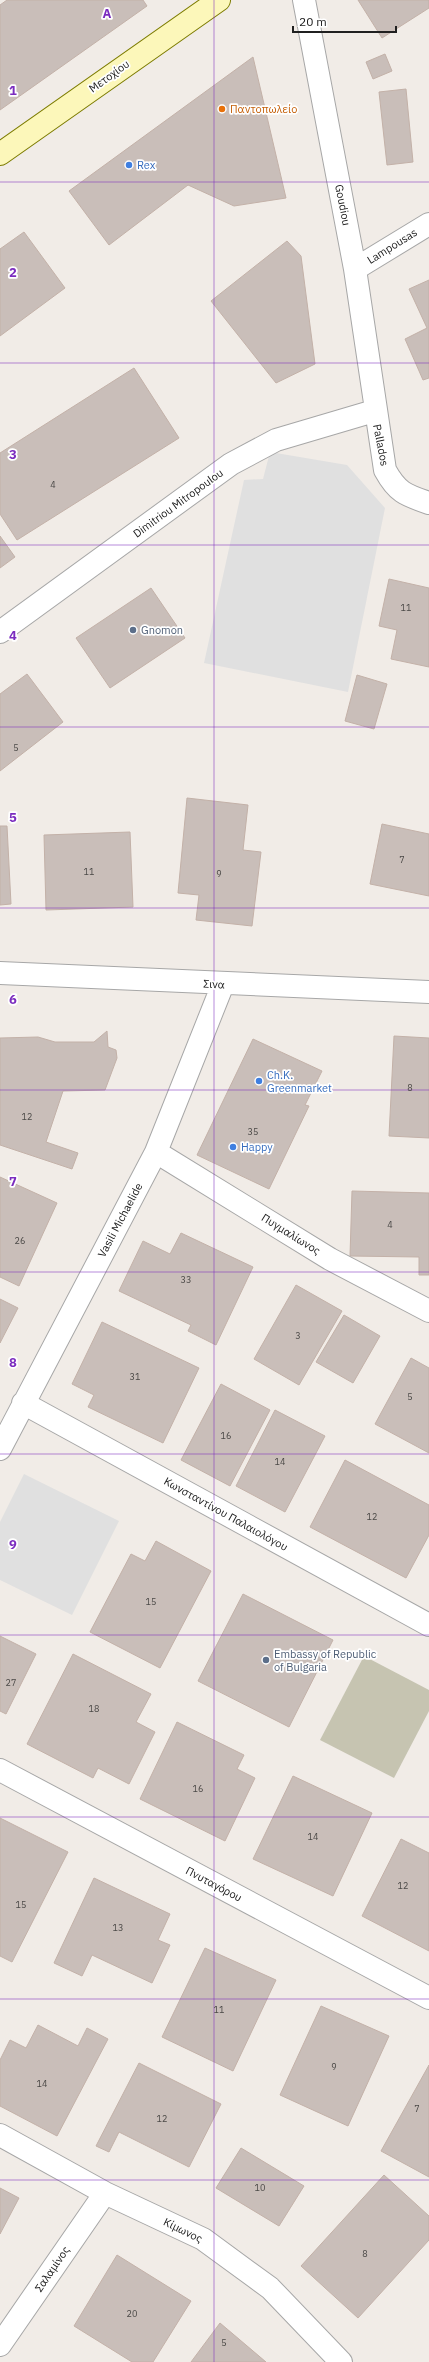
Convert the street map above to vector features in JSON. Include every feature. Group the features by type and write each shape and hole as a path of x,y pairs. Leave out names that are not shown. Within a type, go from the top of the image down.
{"main road":[{"name":"Μετοχίου","path":"0,154 219,0"}],"street":[{"name":"Goudiou","path":"304,0 355,269 374,411"},
{"name":"Lampousas","path":"355,269 429,224"},
{"name":"Pallados","path":"374,411 384,470 393,485 406,496 429,503"},
{"name":"Dimitriou Mitropoulou","path":"0,632 231,464 276,440 374,411"},
{"name":"Σινα","path":"0,973 429,992"},
{"name":"Vasili Michaelide","path":"0,1449 156,1152 223,984"},
{"name":"Πυγμαλίωνος","path":"156,1152 330,1259 429,1311"},
{"name":"Κωνσταντίνου Παλαιολόγου","path":"23,1403 429,1625"},
{"name":"Πνυταγόρου","path":"0,1770 429,1998"},
{"name":"Κίμωνος","path":"0,2135 104,2193 203,2239 270,2288 341,2362"},
{"name":"Σαλαμίνος","path":"0,2345 104,2193"}],"shaded area":[{"path":"270,452 347,465 385,508 348,692 204,663 244,480 263,479"},
{"path":"24,1474 119,1521 72,1615 0,1580 0,1522"},
{"path":"364,1656 429,1690 429,1711 394,1778 320,1740"}],"building":[{"path":"7,0 143,0 147,6 0,110 0,5"},
{"path":"358,0 429,0 429,8 382,38"},
{"path":"385,54 392,71 373,79 366,62"},
{"path":"253,57 286,198 234,206 188,185 109,245 69,191"},
{"path":"406,89 413,162 387,165 379,92"},
{"path":"24,232 65,288 0,336 0,249"},
{"path":"287,241 301,256 315,364 276,383 211,301"},
{"path":"429,280 429,378 423,380 405,339 427,328 409,289"},
{"path":"134,368 179,438 17,540 0,514 0,453"},
{"path":"0,536 15,557 0,568"},
{"path":"389,579 429,588 429,667 391,659 397,630 379,626"},
{"path":"151,588 185,638 110,688 76,638"},
{"path":"27,674 63,722 0,771 0,694"},
{"path":"357,675 387,684 374,729 345,721"},
{"path":"187,798 248,805 243,850 261,852 252,926 196,920 199,895 178,893"},
{"path":"382,824 429,834 429,896 370,884"},
{"path":"0,826 7,826 11,904 0,905"},
{"path":"130,832 133,907 46,910 44,835"},
{"path":"107,1031 108,1047 116,1050 117,1058 105,1090 63,1091 46,1142 78,1153 72,1169 0,1145 0,1038 38,1037 55,1042 94,1042"},
{"path":"394,1036 429,1038 429,1138 389,1136"},
{"path":"253,1039 322,1071 305,1105 309,1106 269,1189 197,1155"},
{"path":"0,1177 57,1203 19,1286 0,1277"},
{"path":"352,1191 429,1193 429,1275 419,1275 419,1257 350,1256"},
{"path":"181,1233 253,1267 216,1345 188,1331 191,1325 119,1291 143,1241 170,1254"},
{"path":"296,1285 342,1311 299,1385 254,1359"},
{"path":"0,1299 18,1308 0,1343"},
{"path":"344,1315 380,1336 353,1383 316,1362"},
{"path":"102,1322 199,1368 163,1443 88,1407 94,1395 72,1384"},
{"path":"411,1358 429,1368 429,1453 375,1424"},
{"path":"221,1384 270,1410 230,1486 181,1460"},
{"path":"275,1410 325,1436 285,1512 236,1486"},
{"path":"345,1460 429,1505 429,1535 406,1578 310,1527"},
{"path":"156,1541 211,1571 160,1668 90,1632 131,1554 145,1561"},
{"name":"Embassy of Republic of Bulgaria","path":"243,1594 333,1640 289,1727 198,1681"},
{"path":"0,1636 36,1654 6,1714 0,1711"},
{"path":"73,1654 151,1694 136,1722 155,1732 129,1784 98,1768 93,1778 27,1744"},
{"path":"177,1722 244,1755 237,1769 255,1778 225,1841 140,1799"},
{"path":"293,1776 372,1813 333,1896 253,1859"},
{"path":"0,1818 68,1852 12,1962 0,1956"},
{"path":"401,1839 429,1853 429,1951 362,1916"},
{"path":"94,1878 170,1914 158,1940 170,1945 152,1983 92,1955 82,1976 54,1963"},
{"path":"205,1948 276,1980 233,2071 162,2037"},
{"path":"321,2006 389,2036 348,2126 280,2095"},
{"path":"38,2025 78,2046 87,2028 108,2039 57,2136 0,2106 0,2060 10,2040 26,2048"},
{"path":"139,2063 221,2104 189,2167 119,2132 109,2152 96,2146"},
{"path":"429,2065 429,2177 381,2151"},
{"path":"241,2148 304,2186 279,2226 216,2188"},
{"path":"384,2175 429,2216 429,2240 358,2318 301,2266"},
{"path":"0,2188 19,2198 0,2234"},
{"path":"117,2255 191,2301 153,2362 132,2362 74,2326"},
{"path":"220,2323 266,2362 191,2362"}],"place":[{"name":"Παντοπωλείο","path":"222,109"},
{"name":"Rex","path":"129,165"},
{"name":"Gnomon","path":"133,630"},
{"name":"Ch.K. Greenmarket","path":"259,1081"},
{"name":"Happy","path":"233,1147"},
{"name":"Embassy of Republic of Bulgaria","path":"266,1660"}]}
